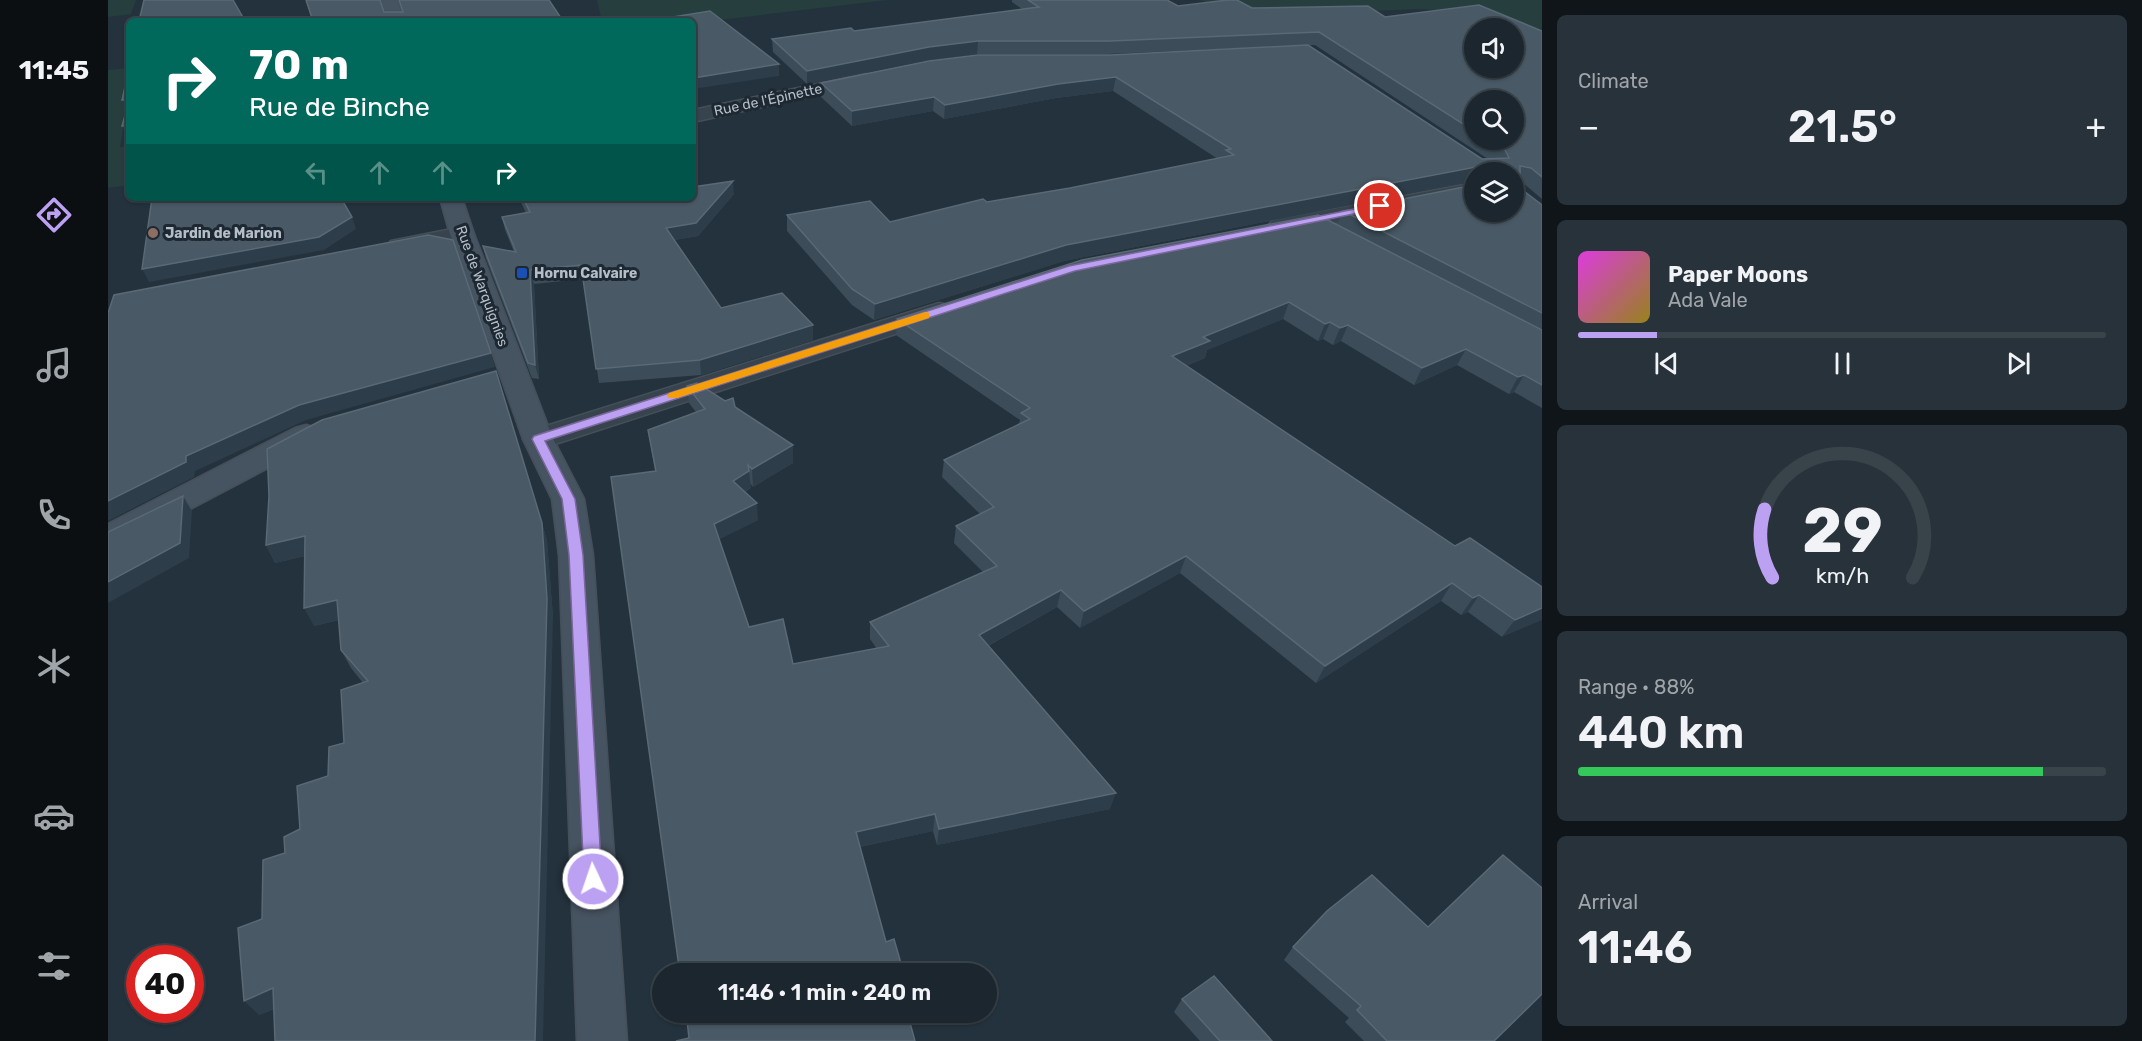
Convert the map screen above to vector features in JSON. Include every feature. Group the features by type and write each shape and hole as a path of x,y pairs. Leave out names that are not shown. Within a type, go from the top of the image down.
{"street":[{"path":"389,0 395,18"},
{"name":"Rue de l'Épinette","path":"696,115 884,76"},
{"path":"1254,231 1464,192"},
{"name":"Rue de Warquignies","path":"452,201 538,439 568,499 576,555 602,1041"},
{"path":"376,250 462,234"},
{"path":"538,439 959,304"},
{"path":"482,381 515,374"},
{"path":"108,538 318,429 329,426"}],"green space":[{"path":"108,0 136,0 131,14 108,17"},
{"path":"597,0 888,0 696,23 696,18 601,18"},
{"path":"1199,0 1542,0 1542,38 1524,30 1524,18 1495,18 1479,11 1418,9 1254,16"},
{"path":"126,68 126,112 120,147 126,146 126,185 108,188 108,70"}],"building":[{"path":"144,0 233,0 243,18 140,18"},
{"path":"306,0 380,0 384,12 403,12 399,0 549,0 561,18 312,18"},
{"path":"1028,0 1167,0 1178,6 1237,0 1252,8 1368,6 1385,17 1479,5 1510,18 1464,18 1464,78 1524,78 1524,24 1542,31 1542,177 1531,168 1524,167 1524,162 1464,162 1464,169 1066,245 875,304 852,289 787,215 870,201 890,222 983,199 987,202 1070,188 1234,155 1226,150 1231,149 1116,77 1058,84 945,105 934,97 852,111 821,83 929,61 978,55 1111,55 1308,45 1464,147 1464,150 1468,150 1482,159 1509,158 1505,150 1524,150 1524,90 1464,90 1464,125 1319,32 1110,41 978,41 929,47 807,71 772,39 851,28 854,31 1039,7"},
{"path":"710,11 779,64 696,78 696,18 667,18"},
{"path":"126,82 126,99 122,100"},
{"path":"126,112 126,125 122,126"},
{"path":"733,181 696,223 666,228 721,308 782,293 813,325 700,360 596,369 581,265 530,270 535,365 528,363 483,246 516,252 502,217 530,212 524,201 696,201 696,187"},
{"path":"1464,187 1464,222 1524,222 1524,191 1542,205 1542,313 1343,211"},
{"path":"152,201 343,201 352,217 319,237 142,269"},
{"path":"1318,215 1542,330 1542,385 1524,375 1518,377 1466,349 1422,368 1348,325 1340,328 1330,322 1325,324 1289,302 1203,337 1210,341 1172,356 1455,546 1470,538 1542,587 1542,608 1515,620 1479,595 1473,598 1452,583 1325,666 1186,556 1084,611 1061,590 979,635 1116,793 939,829 935,814 856,832 886,942 894,939 901,963 678,963 611,477 656,471 648,430 705,409 687,386 697,383 725,401 733,398 735,407 793,445 752,469 748,465 749,471 733,481 757,503 714,524 749,627 783,619 793,664 889,646 870,622 997,566 956,526 994,507 944,460 1030,419 1021,413 1030,408 897,319 1082,260"},
{"path":"428,235 453,240 491,353 299,405 186,456 186,462 108,501 108,313 114,295"},
{"path":"496,371 542,523 547,599 535,1041 275,1041 273,988 244,1001 238,928 262,919 263,860 285,853 284,837 300,829 297,786 328,776 329,747 344,743 341,690 368,681 341,650 337,600 304,608 305,536 266,545 269,496 267,449 322,420"},
{"path":"183,496 180,543 108,582 108,532"},
{"path":"1503,855 1542,888 1542,994 1494,1041 1387,1041 1357,1010 1361,1006 1293,947 1327,911 1372,875 1428,927"},
{"path":"1214,976 1272,1041 1220,1041 1182,999"},
{"path":"687,1023 910,1023 915,1041 676,1041 689,1038"}],"slow traffic":[{"path":"673,396 925,315"}],"place":[{"name":"Jardin de Marion","path":"153,233"},
{"name":"Hornu Calvaire","path":"522,273"}],"route":[{"path":"593,879 576,555 568,499 538,439 1073,268 1380,206"}]}
